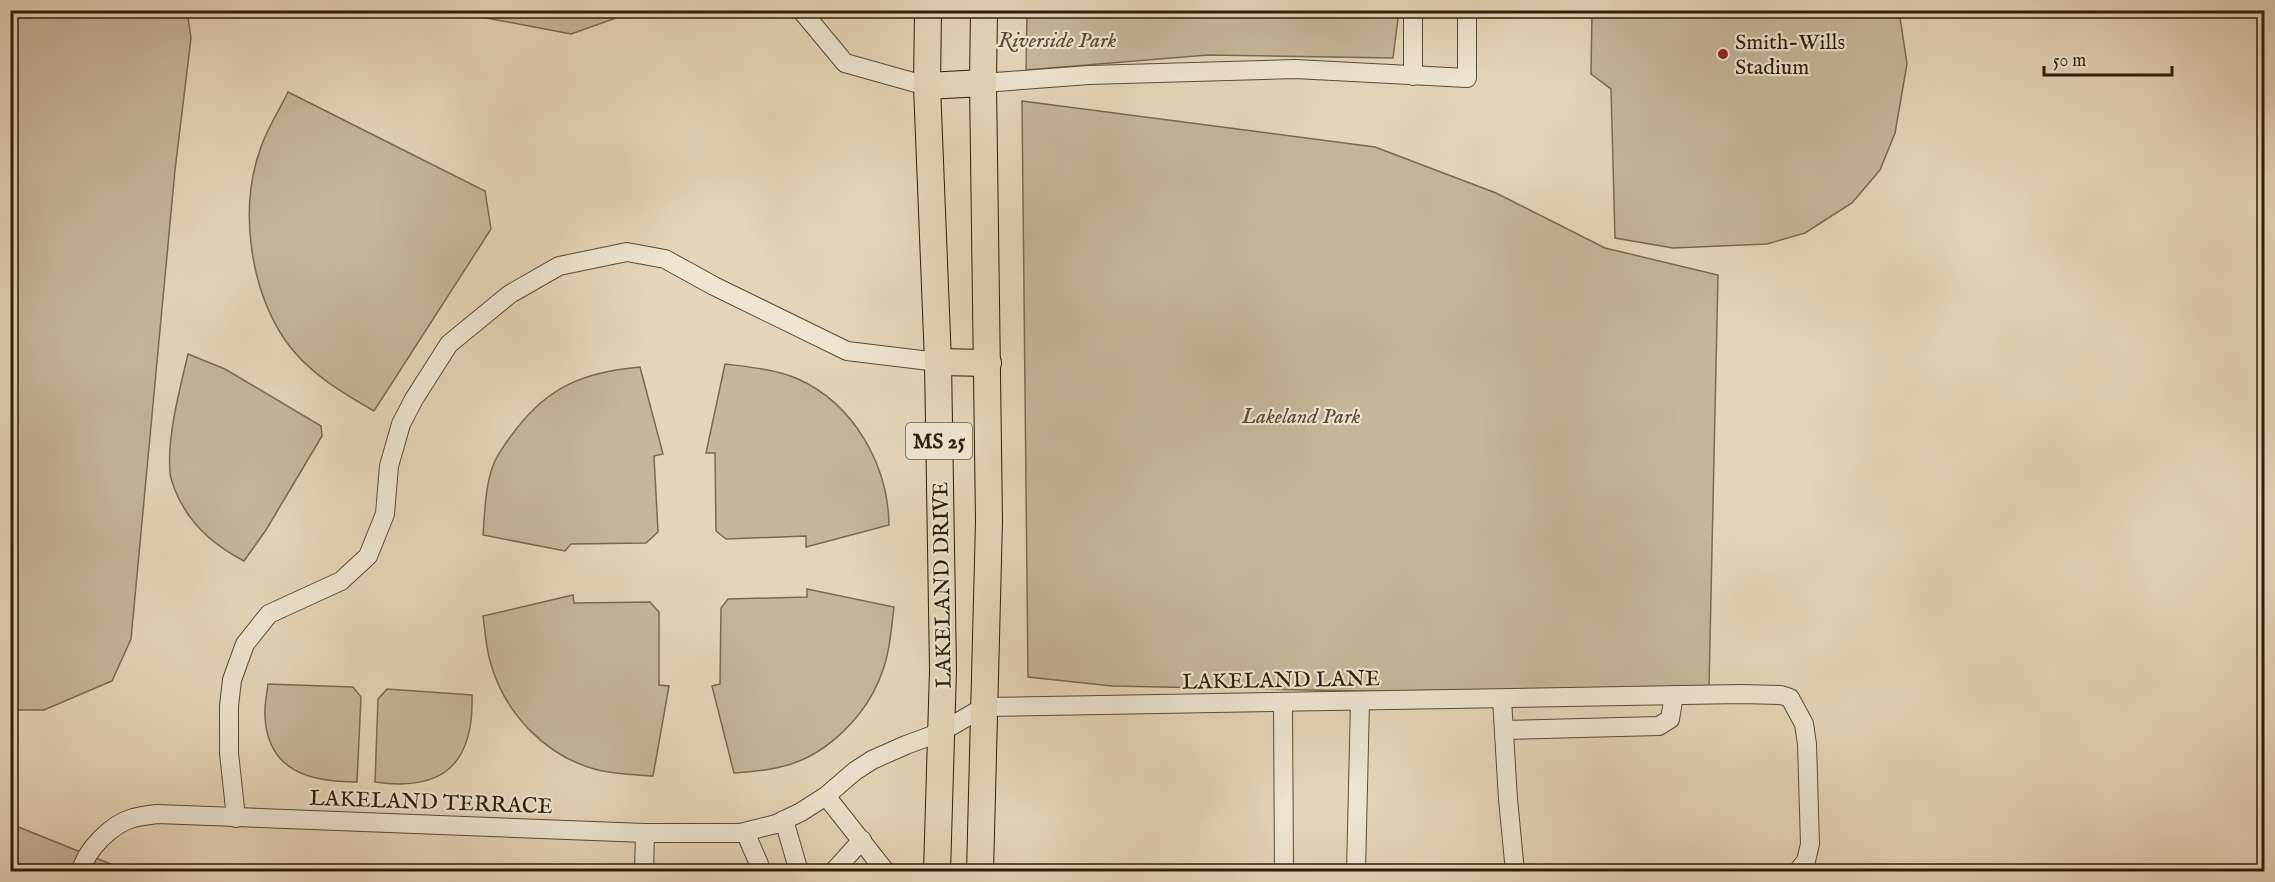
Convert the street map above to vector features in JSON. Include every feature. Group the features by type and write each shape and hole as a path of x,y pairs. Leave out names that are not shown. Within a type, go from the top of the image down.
{"highway":[{"name":"LAKELAND DRIVE","path":"928,10 927,86 938,362 944,670 937,872"},
{"name":"LAKELAND DRIVE","path":"980,872 989,521 984,10"},
{"path":"927,86 983,83"},
{"path":"938,362 988,363"}],"street":[{"path":"801,10 845,63 927,86"},
{"path":"1413,10 1413,76"},
{"path":"983,83 1089,75 1295,69 1467,78 1467,10"},
{"path":"236,818 229,753 229,706 232,680 245,644 269,614 341,581 368,556 385,514 389,466 401,424 414,399 448,344 510,294 559,266 627,252 665,259 714,286 847,351 938,362"},
{"path":"1504,730 1659,726 1670,719 1674,695"},
{"name":"LAKELAND LANE","path":"793,816 826,796 855,771 872,760 941,732 984,707 1781,695 1790,698 1804,724 1808,744 1810,844 1801,866"},
{"path":"1503,699 1507,790 1515,872"},
{"path":"1356,872 1360,701"},
{"path":"1284,702 1284,872"},
{"path":"826,796 886,872"},
{"name":"LAKELAND TERRACE","path":"81,872 83,860 103,837 132,818 157,814 645,833 745,832 793,816"},
{"path":"793,816 799,872"},
{"path":"745,832 759,864 758,872"},
{"path":"644,872 645,833"},
{"path":"833,872 862,840"}],"green space":[{"path":"636,10 571,34 450,11"},
{"name":"Riverside Park","path":"1027,10 1399,11 1393,58 1208,55 1026,70"},
{"path":"10,11 187,11 191,38 175,170 131,639 112,681 44,710 10,710"},
{"name":"Smith-Wills Stadium","path":"1592,11 1899,11 1907,64 1895,133 1880,170 1852,203 1805,233 1767,244 1673,248 1615,238 1611,89 1591,74"},
{"path":"288,92 485,191 491,229 374,411 314,372 294,351 273,319 256,273 249,222 254,173 266,135"},
{"name":"Lakeland Park","path":"1022,101 1375,147 1496,193 1605,248 1718,275 1709,687 1405,692 1112,686 1028,677"},
{"path":"188,354 225,369 321,426 322,436 266,530 244,561 222,548 194,523 180,502 171,479 172,428"},
{"path":"725,364 762,369 798,379 818,390 836,404 851,420 875,459 887,503 889,525 806,547 806,536 726,539 716,531 715,453 706,453"},
{"path":"640,367 663,454 654,456 658,532 646,543 571,544 565,551 483,535 491,471 498,455 527,416 540,403 569,384 602,373"},
{"path":"807,589 894,607 888,650 881,675 866,704 832,742 803,759 782,767 734,773 712,686 720,684 721,608 728,599 807,597"},
{"path":"573,595 574,603 650,602 659,612 659,685 669,686 653,776 598,770 561,755 545,744 517,715 505,698 497,680 489,656 483,616"},
{"path":"268,684 353,687 361,697 357,782 324,780 308,776 283,762 268,736 265,704"},
{"path":"387,689 472,695 467,739 460,755 450,768 437,777 420,782 399,784 375,782 378,699"},
{"path":"11,824 128,871 11,871"}],"place":[{"name":"Smith-Wills Stadium","path":"1723,54"}]}
